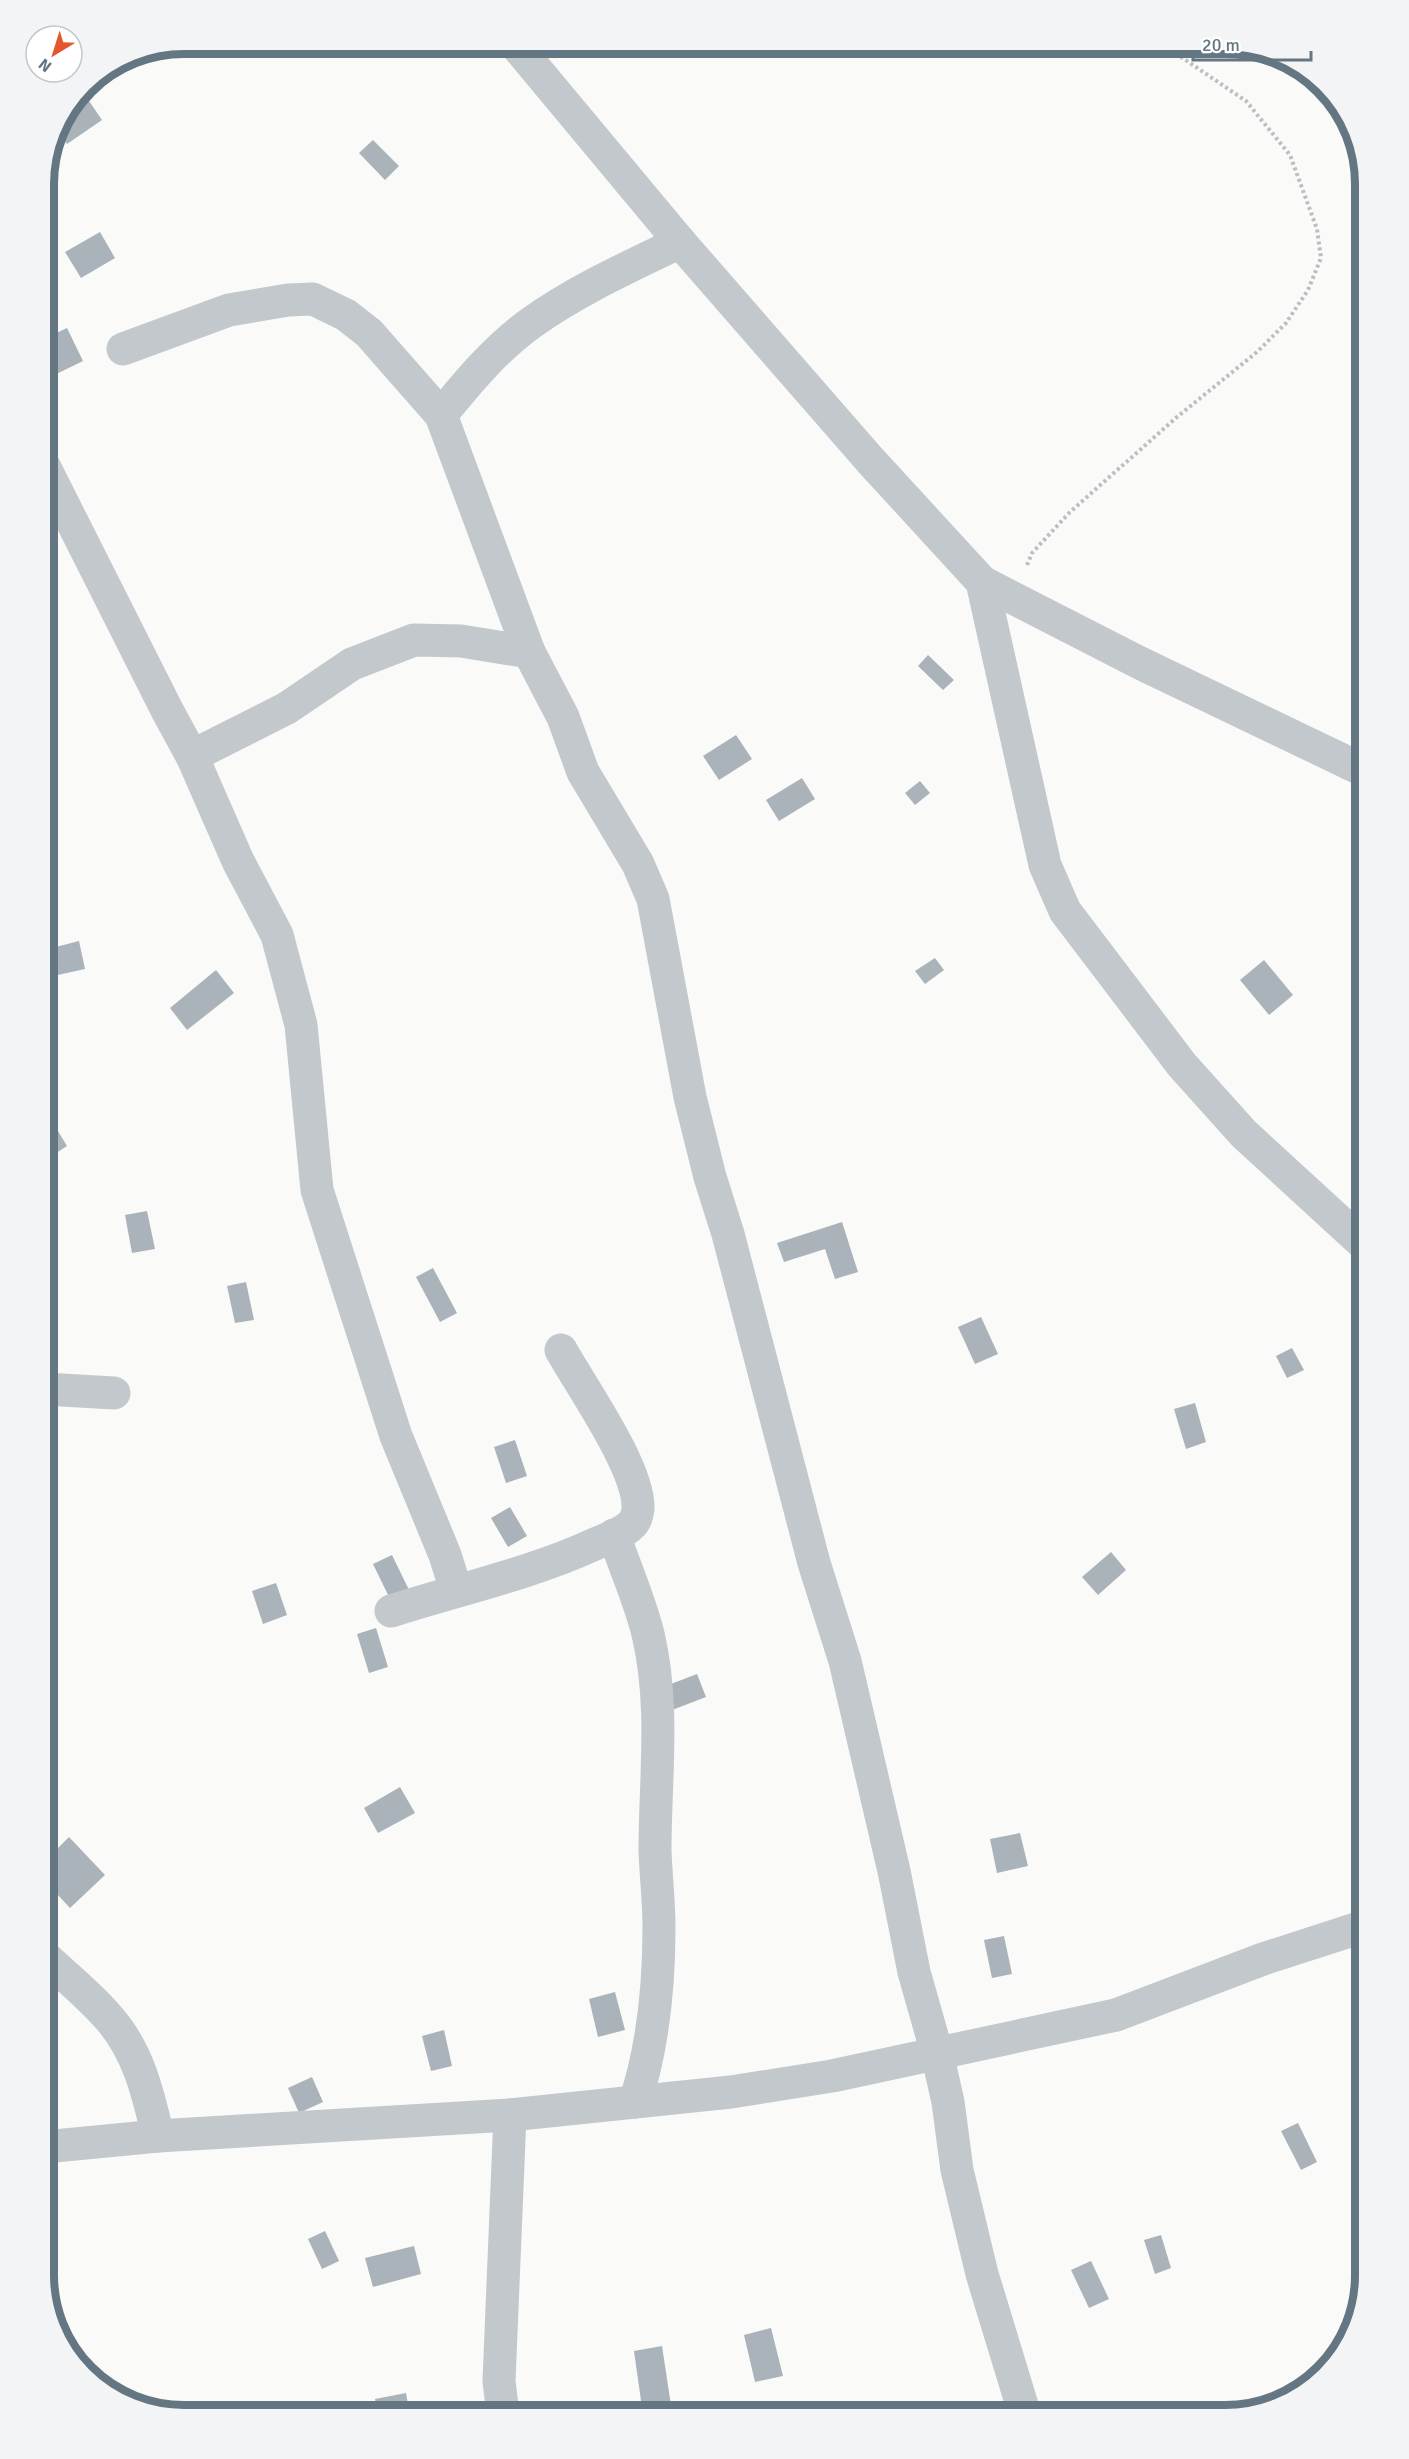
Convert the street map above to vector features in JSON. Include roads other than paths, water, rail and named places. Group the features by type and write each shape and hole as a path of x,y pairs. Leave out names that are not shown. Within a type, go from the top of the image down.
{"street":[{"path":"523,54 680,242 870,460 982,582 1012,599 1355,766"},
{"path":"441,416 491,358 530,324 600,280 680,242"},
{"path":"123,348 230,310 288,300 313,299 346,315 369,333 441,416 529,652 562,717 584,772 638,864 653,899 690,1097 731,1244 814,1563 845,1661 894,1871 914,1972 948,2102 957,2170 982,2274 1022,2405"},
{"path":"54,486 192,756 238,861 277,935 301,1025 317,1190 396,1436 445,1555 456,1590"},
{"path":"982,582 1045,865 1065,911 1182,1065 1237,1126 1355,1236"},
{"path":"192,756 287,708 352,664 414,640 461,641 529,652"},
{"path":"391,1611 565,1558 614,1535 632,1525 636,1519 638,1506 634,1489 617,1446 561,1350"},
{"path":"54,1390 114,1393"},
{"path":"614,1535 648,1633 656,1685 660,1736 656,1784 655,1852 659,1929 655,2006 648,2064 635,2102"},
{"path":"54,2145 158,2136 510,2115 731,2092 832,2076 1116,2015 1263,1959 1355,1929"},
{"path":"54,1965 109,2017 131,2051 147,2086 158,2136"},
{"path":"502,2405 499,2381 510,2115"}]}
